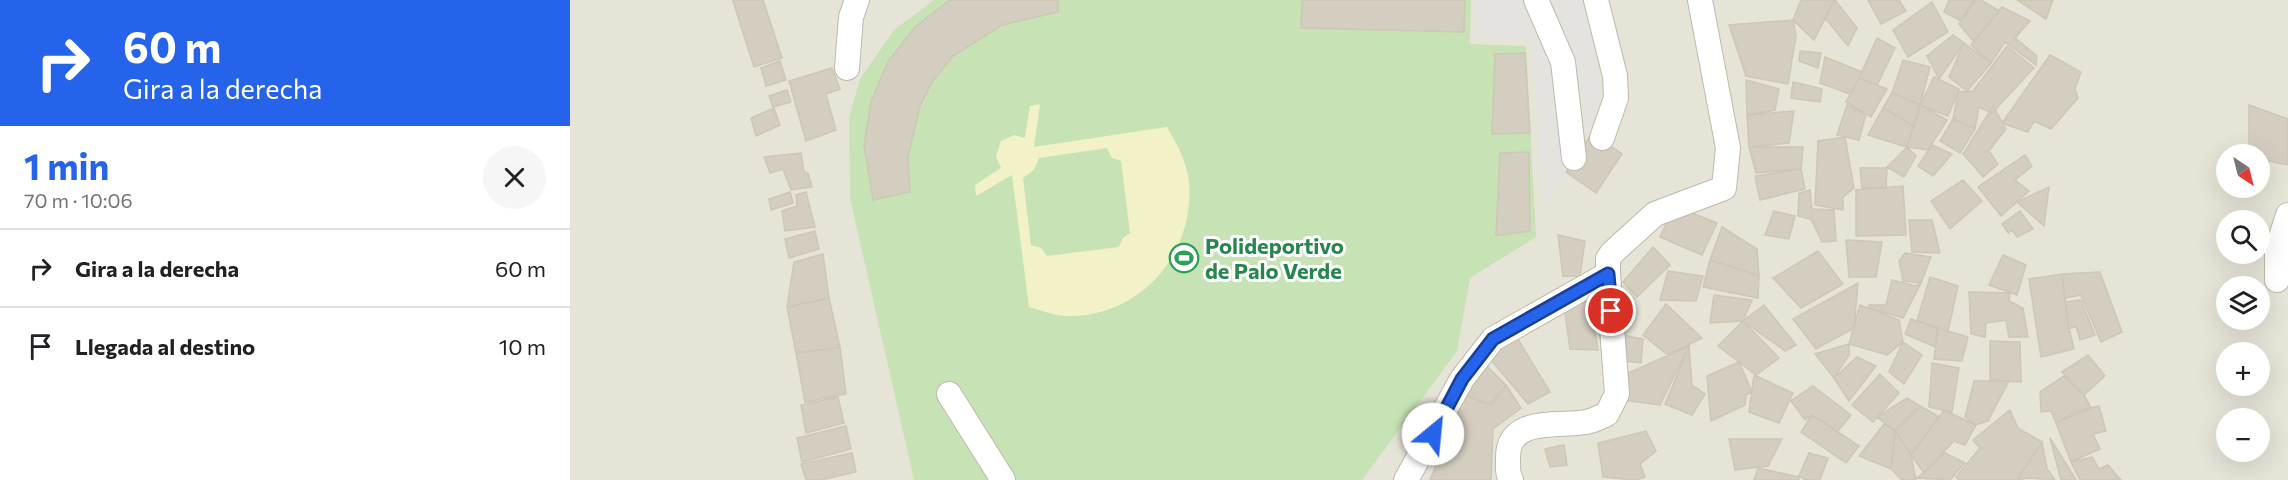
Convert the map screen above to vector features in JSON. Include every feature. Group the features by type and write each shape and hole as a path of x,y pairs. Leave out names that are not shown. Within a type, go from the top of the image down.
{"street":[{"path":"847,68 851,17 857,0"},
{"path":"1536,0 1563,62 1574,158"},
{"path":"1596,0 1615,76 1616,98 1602,138"},
{"path":"1511,480 1508,474 1508,452 1514,435 1531,425 1588,422 1607,414 1617,394 1608,259 1635,230 1655,214 1724,188 1728,148 1700,0"},
{"path":"2277,280 2277,250 2288,215"},
{"path":"1406,480 1462,379 1493,339 1608,274"},
{"path":"949,394 1003,480"}],"shaded area":[{"path":"570,0 2288,0 2288,480 570,480"},
{"path":"1475,0 1584,0 1595,36 1602,103 1574,158 1544,206 1532,40 1474,36"}],"green space":[{"name":"Polideportivo de Palo Verde","path":"934,0 1471,0 1470,44 1526,46 1536,237 1470,278 1457,351 1362,480 914,480 850,198 849,118 860,79 894,30"}],"sand":[{"path":"1040,104 1034,147 1167,127 1181,154 1189,182 1188,209 1183,234 1172,257 1157,278 1138,294 1116,307 1091,314 1064,316 1029,307 1012,175 976,196 975,185 1001,168 996,157 1001,141 1014,135 1025,138 1030,106","holes":["1107,148 1112,158 1121,161 1130,233 1123,238 1119,247 1047,256 1041,248 1031,245 1023,178 1034,170 1039,158"]}],"building":[{"path":"763,0 782,58 754,67 733,1"},
{"path":"950,0 1058,0 1058,12 1002,25 953,56 933,81 920,106 908,157 910,192 873,200 864,145 871,101 888,62 915,27"},
{"path":"1302,0 1465,0 1464,32 1301,28"},
{"path":"1801,0 1835,0 1814,40 1793,20"},
{"path":"1835,0 1857,28 1848,46 1825,18"},
{"path":"1868,0 1899,0 1906,11 1881,24"},
{"path":"1949,0 1974,0 1961,21 1944,12"},
{"path":"1976,0 1981,0 1999,11 1974,42 1959,24"},
{"path":"2017,0 2053,0 2046,19"},
{"path":"1932,2 1948,32 1908,57 1893,30"},
{"path":"2002,7 2030,21 2015,38 2037,56 2036,65 2005,42 1991,63 1971,45"},
{"path":"1793,20 1796,36 1788,84 1746,76 1729,25"},
{"path":"1953,35 1964,43 1939,79 1927,56"},
{"path":"1877,38 1895,48 1877,85 1859,78"},
{"path":"1964,43 1991,63 1967,91 1949,77"},
{"path":"2007,46 2034,68 1992,113 1979,107 1975,129 1953,119 1958,92 1973,91"},
{"path":"1800,51 1821,53 1818,68 1799,61"},
{"path":"1525,53 1530,133 1492,134 1495,54"},
{"path":"2050,55 2081,72 2075,89 2078,98 2051,129 2034,121 2028,132 2002,123"},
{"path":"1825,57 1862,72 1850,94 1820,83"},
{"path":"1903,60 1930,67 1920,105 1892,93"},
{"path":"780,61 786,80 766,86 761,68"},
{"path":"832,68 840,89 826,94 836,130 806,141 789,81"},
{"path":"1934,77 1959,89 1948,116 1920,105"},
{"path":"1859,78 1887,89 1871,117 1846,102"},
{"path":"1746,80 1779,89 1775,110 1747,115"},
{"path":"1793,82 1822,89 1820,102 1791,98"},
{"path":"787,90 791,102 773,107 769,96"},
{"path":"1892,93 1920,105 1914,126 1883,108"},
{"path":"1847,105 1866,114 1859,140 1837,135"},
{"path":"1920,105 1947,120 1928,150 1907,147"},
{"path":"2249,105 2288,119 2288,165 2270,161 2270,144 2249,144"},
{"path":"1993,106 2006,129 1989,151 1998,164 1983,177 1963,154"},
{"path":"774,108 780,125 756,136 751,118"},
{"path":"1883,108 1914,126 1907,147 1868,135"},
{"path":"1794,111 1789,143 1749,147 1747,115"},
{"path":"1953,119 1975,129 1960,153 1940,141"},
{"path":"1592,133 1622,154 1596,193 1566,172"},
{"path":"1845,137 1854,188 1843,197 1843,210 1815,205 1818,141"},
{"path":"1932,145 1952,154 1933,176 1918,166"},
{"path":"1749,147 1803,147 1801,169 1756,173"},
{"path":"1907,147 1916,156 1904,177 1887,167"},
{"path":"1529,152 1530,231 1496,236 1500,153"},
{"path":"801,153 804,172 808,173 812,187 791,190 783,169 770,173 764,157"},
{"path":"2025,155 2032,166 2015,180 2029,191 2001,216 1978,187"},
{"path":"1860,168 1887,168 1886,187 1862,188"},
{"path":"1801,169 1805,189 1760,200 1755,176"},
{"path":"1963,180 1982,201 1950,229 1931,201"},
{"path":"1903,186 1906,235 1856,236 1856,190"},
{"path":"2049,187 2044,226 2017,202"},
{"path":"1810,190 1812,209 1834,210 1836,241 1822,242 1811,219 1798,216 1799,193"},
{"path":"790,192 793,203 771,210 769,199"},
{"path":"806,192 815,227 785,231 782,211 797,206 796,195"},
{"path":"1674,206 1717,223 1702,255 1660,237"},
{"path":"1774,211 1795,216 1789,239 1765,235"},
{"path":"2020,211 2033,229 2017,237 2012,230 2008,233 2002,224"},
{"path":"1909,220 1932,220 1940,253 1912,252"},
{"path":"1722,227 1757,249 1759,276 1710,260"},
{"path":"815,231 819,249 789,258 785,239"},
{"path":"1558,235 1585,241 1580,276 1563,276"},
{"path":"1846,240 1882,242 1876,277 1849,277"},
{"path":"1653,247 1670,265 1637,297 1623,282"},
{"path":"1818,251 1843,284 1801,308 1773,278"},
{"path":"1905,253 1931,257 1921,283 1903,281 1899,261"},
{"path":"823,254 829,298 787,307 794,262"},
{"path":"2003,255 2026,265 2017,295 1989,285"},
{"path":"1710,260 1759,276 1758,298 1703,287"},
{"path":"1668,271 1703,276 1696,301 1660,300"},
{"path":"2100,272 2122,332 2101,342 2081,295 2065,298 2062,274"},
{"path":"2062,274 2068,324 2074,349 2041,357 2029,279"},
{"path":"1930,277 1958,286 1948,331 1917,321"},
{"path":"1892,280 1916,286 1921,283 1903,318 1869,308 1869,305 1886,305"},
{"path":"1858,283 1854,328 1816,349 1793,319"},
{"path":"1969,292 2010,293 2009,301 2023,308 2028,337 2009,337 2006,320 1986,323 1985,337 1971,334"},
{"path":"1714,295 1752,300 1743,321 1710,323"},
{"path":"829,298 840,347 796,353 787,307"},
{"path":"2081,300 2095,335 2080,340 2076,326 2069,329 2065,302"},
{"path":"1590,301 1598,350 1570,349 1564,305"},
{"path":"1666,304 1702,338 1668,355 1643,335"},
{"path":"1764,305 1796,345 1785,351 1743,321"},
{"path":"1860,305 1899,320 1903,342 1887,355 1849,344"},
{"path":"1911,319 1937,328 1935,347 1905,334"},
{"path":"1743,321 1779,358 1756,375 1718,346"},
{"path":"1938,328 1968,337 1962,361 1934,359"},
{"path":"1516,336 1550,392 1528,404 1485,353"},
{"path":"1627,336 1643,339 1641,363 1626,361"},
{"path":"1990,341 2020,342 2021,382 1990,380"},
{"path":"1903,342 1922,355 1904,384 1889,372"},
{"path":"1849,344 1849,355 1834,378 1815,354"},
{"path":"1689,346 1692,385 1705,394 1692,415 1665,404"},
{"path":"1689,346 1660,405 1624,400 1626,374"},
{"path":"840,347 846,394 805,402 796,353"},
{"path":"2088,355 2105,376 2084,395 2062,372"},
{"path":"1857,357 1876,366 1849,401 1834,378"},
{"path":"1480,359 1506,385 1491,405 1460,393"},
{"path":"1739,362 1752,392 1746,395 1745,405 1711,421 1707,376"},
{"path":"1932,363 1959,368 1952,412 1929,407"},
{"path":"1880,374 1899,393 1873,422 1852,405"},
{"path":"1754,375 1793,393 1779,423 1749,412"},
{"path":"2064,376 2084,395 2091,408 2056,423 2051,411 2041,412 2040,392"},
{"path":"1974,381 2009,381 1988,421 1976,425 1965,417"},
{"path":"1506,385 1521,408 1493,429 1491,480 1430,480 1449,434 1460,393 1491,405"},
{"path":"1813,386 1851,415 1837,432 1812,415 1805,420 1791,401"},
{"path":"838,397 844,423 806,433 801,405"},
{"path":"1907,398 1920,406 1895,431 1877,417"},
{"path":"1920,406 1939,417 1911,455 1895,431"},
{"path":"2099,406 2106,431 2093,434 2100,449 2071,462 2056,423 2072,413"},
{"path":"1944,410 1976,425 1965,445 1954,441 1924,473 1911,455"},
{"path":"2010,410 2018,428 2042,442 2017,480 1960,480 1956,477 1980,448 1973,440"},
{"path":"1812,415 1859,446 1846,463 1801,432"},
{"path":"1884,424 1895,431 1891,469 1859,456"},
{"path":"846,426 851,449 802,462 797,438"},
{"path":"1646,431 1656,451 1640,464 1645,477 1636,480 1603,477 1598,443"},
{"path":"1895,431 1911,455 1916,480 1902,480 1891,469"},
{"path":"2050,438 2076,480 2061,480"},
{"path":"1729,439 1782,439 1768,466 1735,470"},
{"path":"2042,442 2047,469 2055,480 2028,478 2017,480"},
{"path":"1564,445 1567,465 1550,467 1545,449"},
{"path":"852,453 856,472 821,480 806,480 801,464"},
{"path":"1809,453 1828,458 1820,480 1806,480 1799,476"},
{"path":"1945,453 1965,463 1950,480 1917,478"},
{"path":"2092,457 2099,469 2108,465 2121,480 2080,480 2071,462"},
{"path":"1758,468 1799,477 1799,480 1754,480"}],"place":[{"name":"Polideportivo de Palo Verde","path":"1184,258"}],"route":[{"path":"1433,434 1462,379 1493,339 1608,274 1611,311"}]}
